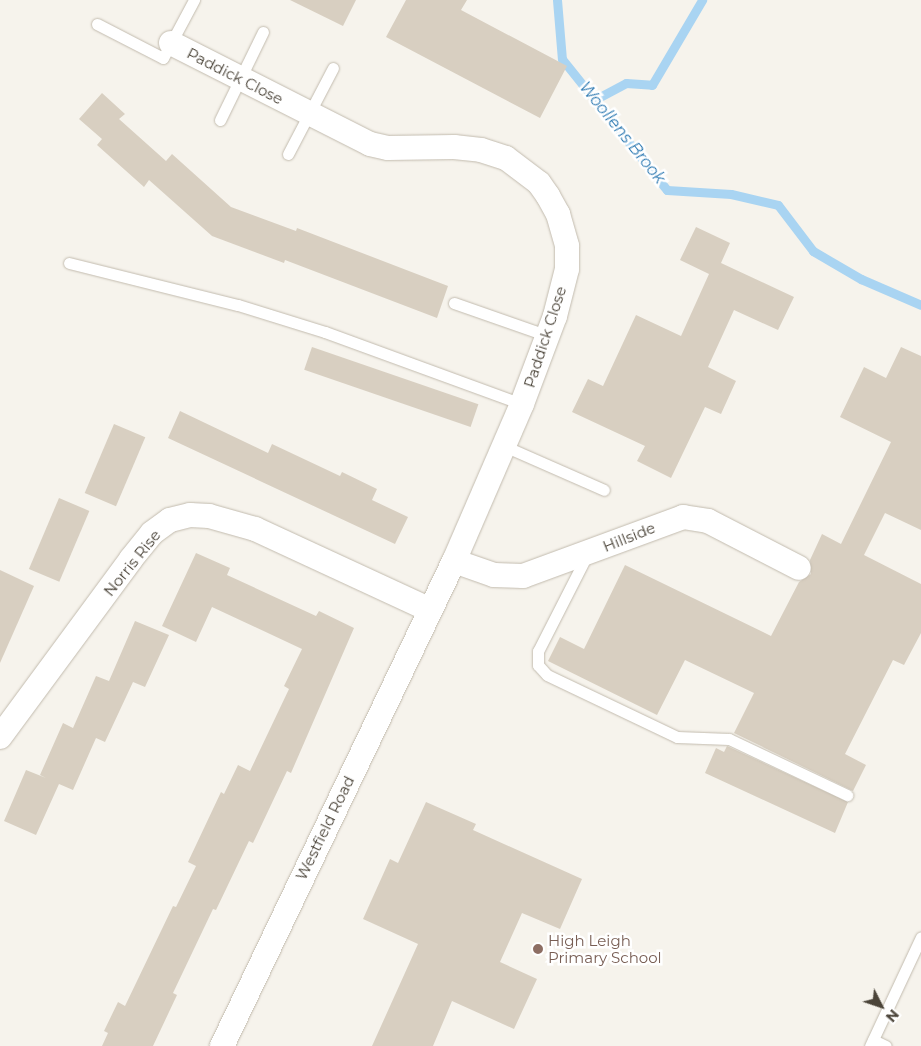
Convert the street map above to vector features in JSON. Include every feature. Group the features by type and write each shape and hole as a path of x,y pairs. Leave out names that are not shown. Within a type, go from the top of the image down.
{"street":[{"name":"Paddick Close","path":"171,43 370,144 388,148 481,150 506,158 539,183 558,214 567,246 567,269 548,336 504,446 454,561 430,610"},
{"name":"Norris Rise","path":"0,737 131,559 152,533 170,520 190,515 209,516 255,529 430,610"},
{"name":"Hillside","path":"454,561 476,570 510,577 539,573 670,521 697,518 800,568"},
{"name":"Westfield Road","path":"222,1046 430,610"}],"lane":[{"path":"97,24 163,58 194,0"},
{"path":"220,120 263,32"},
{"path":"288,154 332,68"},
{"path":"69,263 238,305 325,332 522,404"},
{"path":"454,303 548,336"},
{"path":"504,446 604,490"},
{"path":"588,554 538,651 538,665 546,675 677,737 729,739 847,795"},
{"path":"886,1046 871,1043 921,937"}],"building":[{"path":"290,0 356,0 343,26"},
{"path":"406,0 467,0 461,10 567,66 540,118 386,37"},
{"path":"102,93 125,114 119,119 166,161 172,154 231,207 296,231 297,228 448,286 437,318 285,260 284,263 212,236 149,180 144,187 97,145 102,139 79,119"},
{"path":"696,227 730,243 721,263 794,297 778,330 734,310 708,367 736,381 721,414 705,407 671,478 637,461 645,446 572,412 588,379 603,386 636,315 681,336 709,274 680,260"},
{"path":"312,347 478,404 471,427 304,370"},
{"path":"901,347 921,356 921,530 885,513 864,555 921,584 921,633 904,665 893,660 845,754 866,765 853,791 734,733 754,693 685,660 657,715 548,661 560,637 584,649 625,565 771,636 799,582 811,574 810,560 822,534 841,544 891,442 840,417 864,367 886,378"},
{"path":"180,411 268,453 272,444 340,476 342,472 377,489 372,500 408,517 395,544 168,438"},
{"path":"114,424 145,437 116,506 85,493"},
{"path":"59,498 89,511 59,582 29,569"},
{"path":"196,553 230,568 227,575 316,616 319,611 354,628 291,773 287,771 253,843 249,841 216,910 213,909 173,993 177,995 153,1046 102,1046 108,1033 104,1031 118,1002 125,1006 173,906 176,907 196,866 188,862 221,792 224,794 238,765 250,771 289,689 284,686 302,649 212,607 196,642 162,626"},
{"path":"0,570 34,586 0,663"},
{"path":"135,621 169,635 145,687 133,682 105,742 96,738 73,790 59,784 36,835 4,821 26,770 46,778 40,775 63,723 73,728 96,676 109,681"},
{"path":"727,746 848,802 835,833 705,773 716,748 724,752"},
{"path":"426,802 476,824 473,830 582,879 560,929 522,913 500,962 537,979 514,1029 452,1001 433,1046 372,1046 418,944 363,919 390,859 398,863"}],"waterway":[{"name":"Woollens Brook","path":"557,0 562,59 667,190 731,194 778,205 813,251 861,279 921,305"},
{"path":"596,99 626,83 652,85 702,0"}],"place":[{"name":"High Leigh Primary School","path":"538,949"}]}
